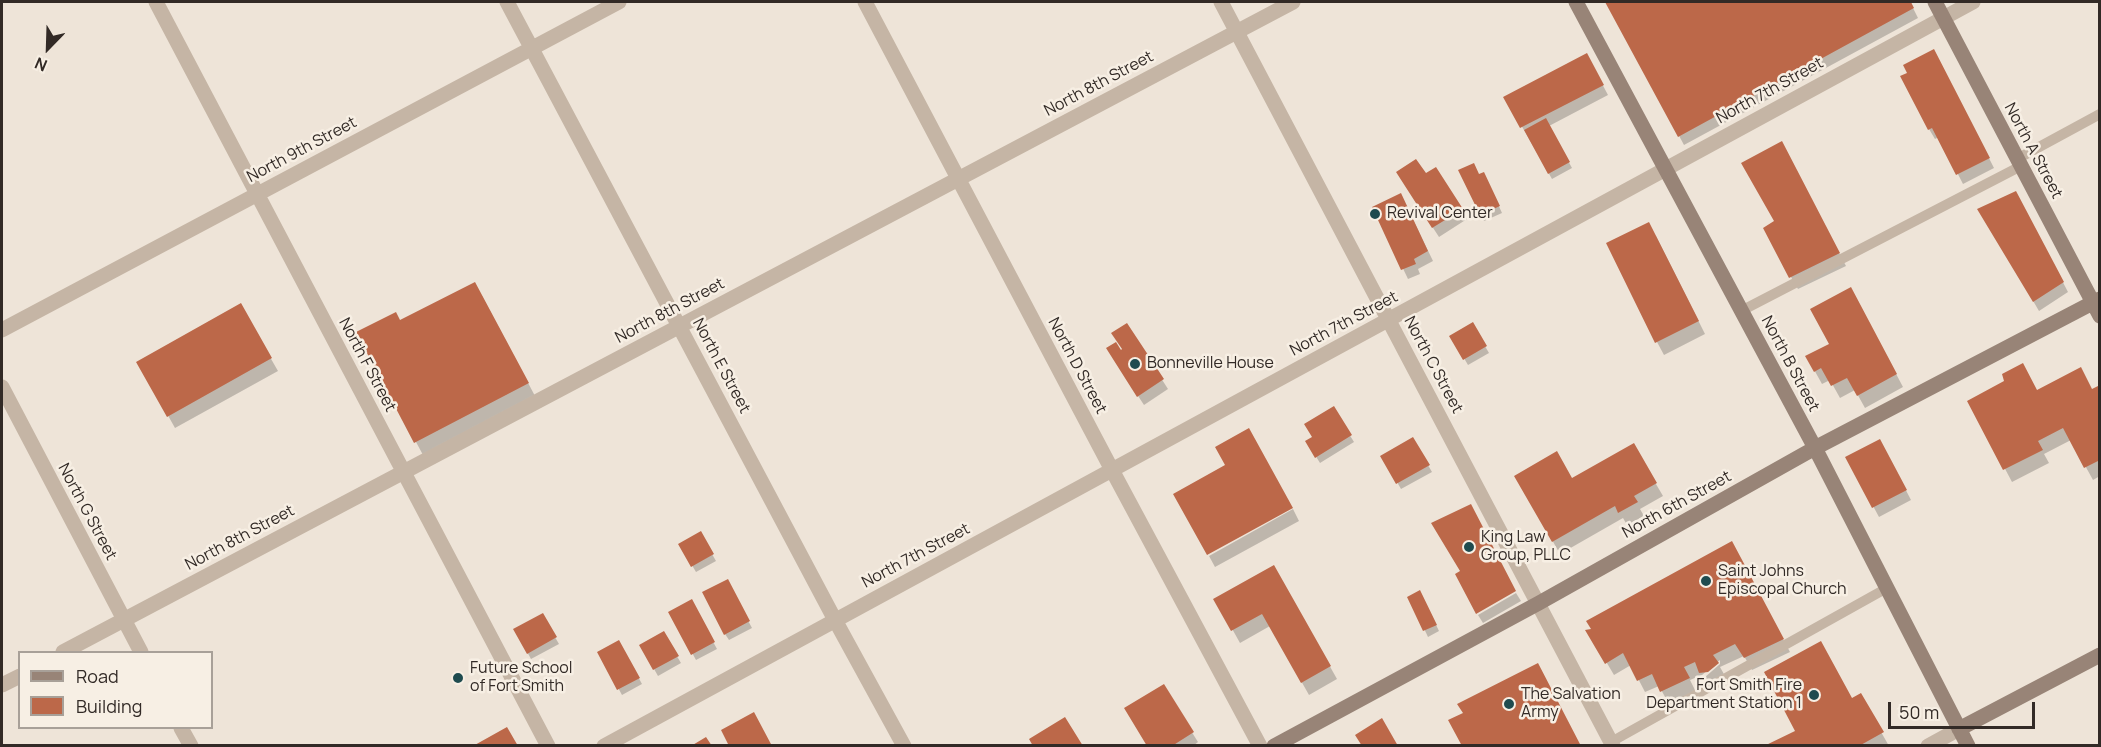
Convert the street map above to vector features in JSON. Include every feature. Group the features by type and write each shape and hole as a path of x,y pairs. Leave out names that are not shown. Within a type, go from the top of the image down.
{"street":[{"name":"North F Street","path":"156,2 548,746"},
{"name":"North E Street","path":"507,2 904,746"},
{"name":"North 9th Street","path":"2,330 619,2"},
{"name":"North D Street","path":"865,2 1260,746"},
{"name":"North C Street","path":"1221,2 1612,744"},
{"name":"North 8th Street","path":"65,651 1293,2"},
{"name":"North B Street","path":"1576,2 1815,448 1968,746"},
{"name":"North A Street","path":"1935,2 2097,306"},
{"name":"North 7th Street","path":"604,746 1973,2"},
{"name":"North 6th Street","path":"1274,746 1539,603 1815,448 2097,306"},
{"name":"North G Street","path":"2,387 140,651"},
{"path":"1928,746 2100,655"},
{"path":"2,685 18,677"},
{"path":"182,729 191,746"}],"lane":[{"path":"1741,311 2019,163 2100,114"},
{"path":"1612,744 1887,588"}],"building":[{"path":"1605,2 1911,2 1914,8 1678,137"},
{"path":"1934,49 1990,158 1956,175 1932,128 1928,130 1900,76 1907,73 1903,65"},
{"path":"1587,53 1604,85 1520,128 1503,97"},
{"path":"1546,118 1570,162 1548,174 1524,130"},
{"path":"1782,141 1840,253 1789,278 1763,228 1774,221 1741,163"},
{"path":"1416,159 1426,173 1436,167 1463,209 1432,228 1396,172"},
{"path":"1474,163 1479,174 1484,172 1500,206 1480,215 1458,170"},
{"path":"2016,191 2064,282 2033,302 1977,209"},
{"path":"1401,193 1428,251 1414,259 1416,264 1401,270 1372,207"},
{"path":"1649,222 1699,321 1655,343 1606,243"},
{"path":"475,282 529,383 414,443 356,332 396,312 400,320"},
{"path":"1851,287 1897,374 1857,396 1847,378 1831,386 1821,368 1814,372 1805,356 1829,344 1810,309"},
{"path":"241,303 272,358 167,417 136,362"},
{"path":"1473,322 1487,346 1463,360 1449,336"},
{"name":"Bonneville House","path":"1127,323 1164,379 1137,397 1106,348 1116,342 1122,349 1111,333"},
{"path":"2023,363 2037,390 2081,367 2092,389 2100,385 2100,460 2084,468 2063,428 2038,441 2043,450 2003,470 1967,401 2004,381 2002,374"},
{"path":"1334,406 1352,435 1315,458 1305,441 1312,437 1304,424"},
{"path":"1249,428 1293,508 1207,555 1173,494 1225,465 1215,447"},
{"path":"1413,437 1430,465 1396,484 1380,456"},
{"path":"1880,439 1907,490 1872,508 1845,457"},
{"path":"1634,443 1657,483 1634,496 1638,502 1618,513 1615,506 1552,542 1514,476 1557,451 1572,478"},
{"name":"King Law Group, PLLC","path":"1471,504 1516,591 1476,614 1455,574 1460,571 1431,523"},
{"path":"701,531 714,554 691,567 678,544"},
{"name":"Saint Johns Episcopal Church","path":"1732,541 1784,639 1744,658 1735,644 1713,655 1719,663 1708,672 1699,673 1695,662 1684,667 1690,678 1660,692 1652,674 1637,681 1623,653 1605,664 1585,630 1591,629 1586,621"},
{"path":"1274,565 1331,666 1301,683 1262,614 1231,631 1213,599"},
{"path":"728,579 750,621 724,635 702,592"},
{"path":"1420,590 1437,625 1423,631 1407,597"},
{"path":"692,599 715,642 691,655 668,612"},
{"path":"543,613 557,637 527,654 513,629"},
{"path":"664,631 679,656 653,670 639,645"},
{"path":"619,640 640,678 617,690 597,652"},
{"name":"Fort Smith Fire Department Station 1","path":"1821,641 1852,698 1861,693 1884,732 1859,746 1764,746 1795,731 1764,672"},
{"name":"The Salvation Army","path":"1538,663 1581,746 1462,746 1448,720 1463,713 1457,704"},
{"path":"1164,684 1194,732 1172,746 1147,746 1124,708"},
{"path":"754,712 772,746 729,746 721,730"},
{"path":"1065,717 1083,746 1033,746 1029,739"},
{"path":"1382,718 1398,746 1362,746 1355,735"},
{"name":"Future School of Fort Smith","path":"507,727 518,746 473,746"},
{"path":"706,737 712,746 691,746"}],"place":[{"name":"Revival Center","path":"1375,214"},
{"name":"Bonneville House","path":"1135,364"},
{"name":"King Law Group, PLLC","path":"1469,547"},
{"name":"Saint Johns Episcopal Church","path":"1706,581"},
{"name":"Future School of Fort Smith","path":"458,678"},
{"name":"Fort Smith Fire Department Station 1","path":"1814,695"},
{"name":"The Salvation Army","path":"1509,704"}]}
